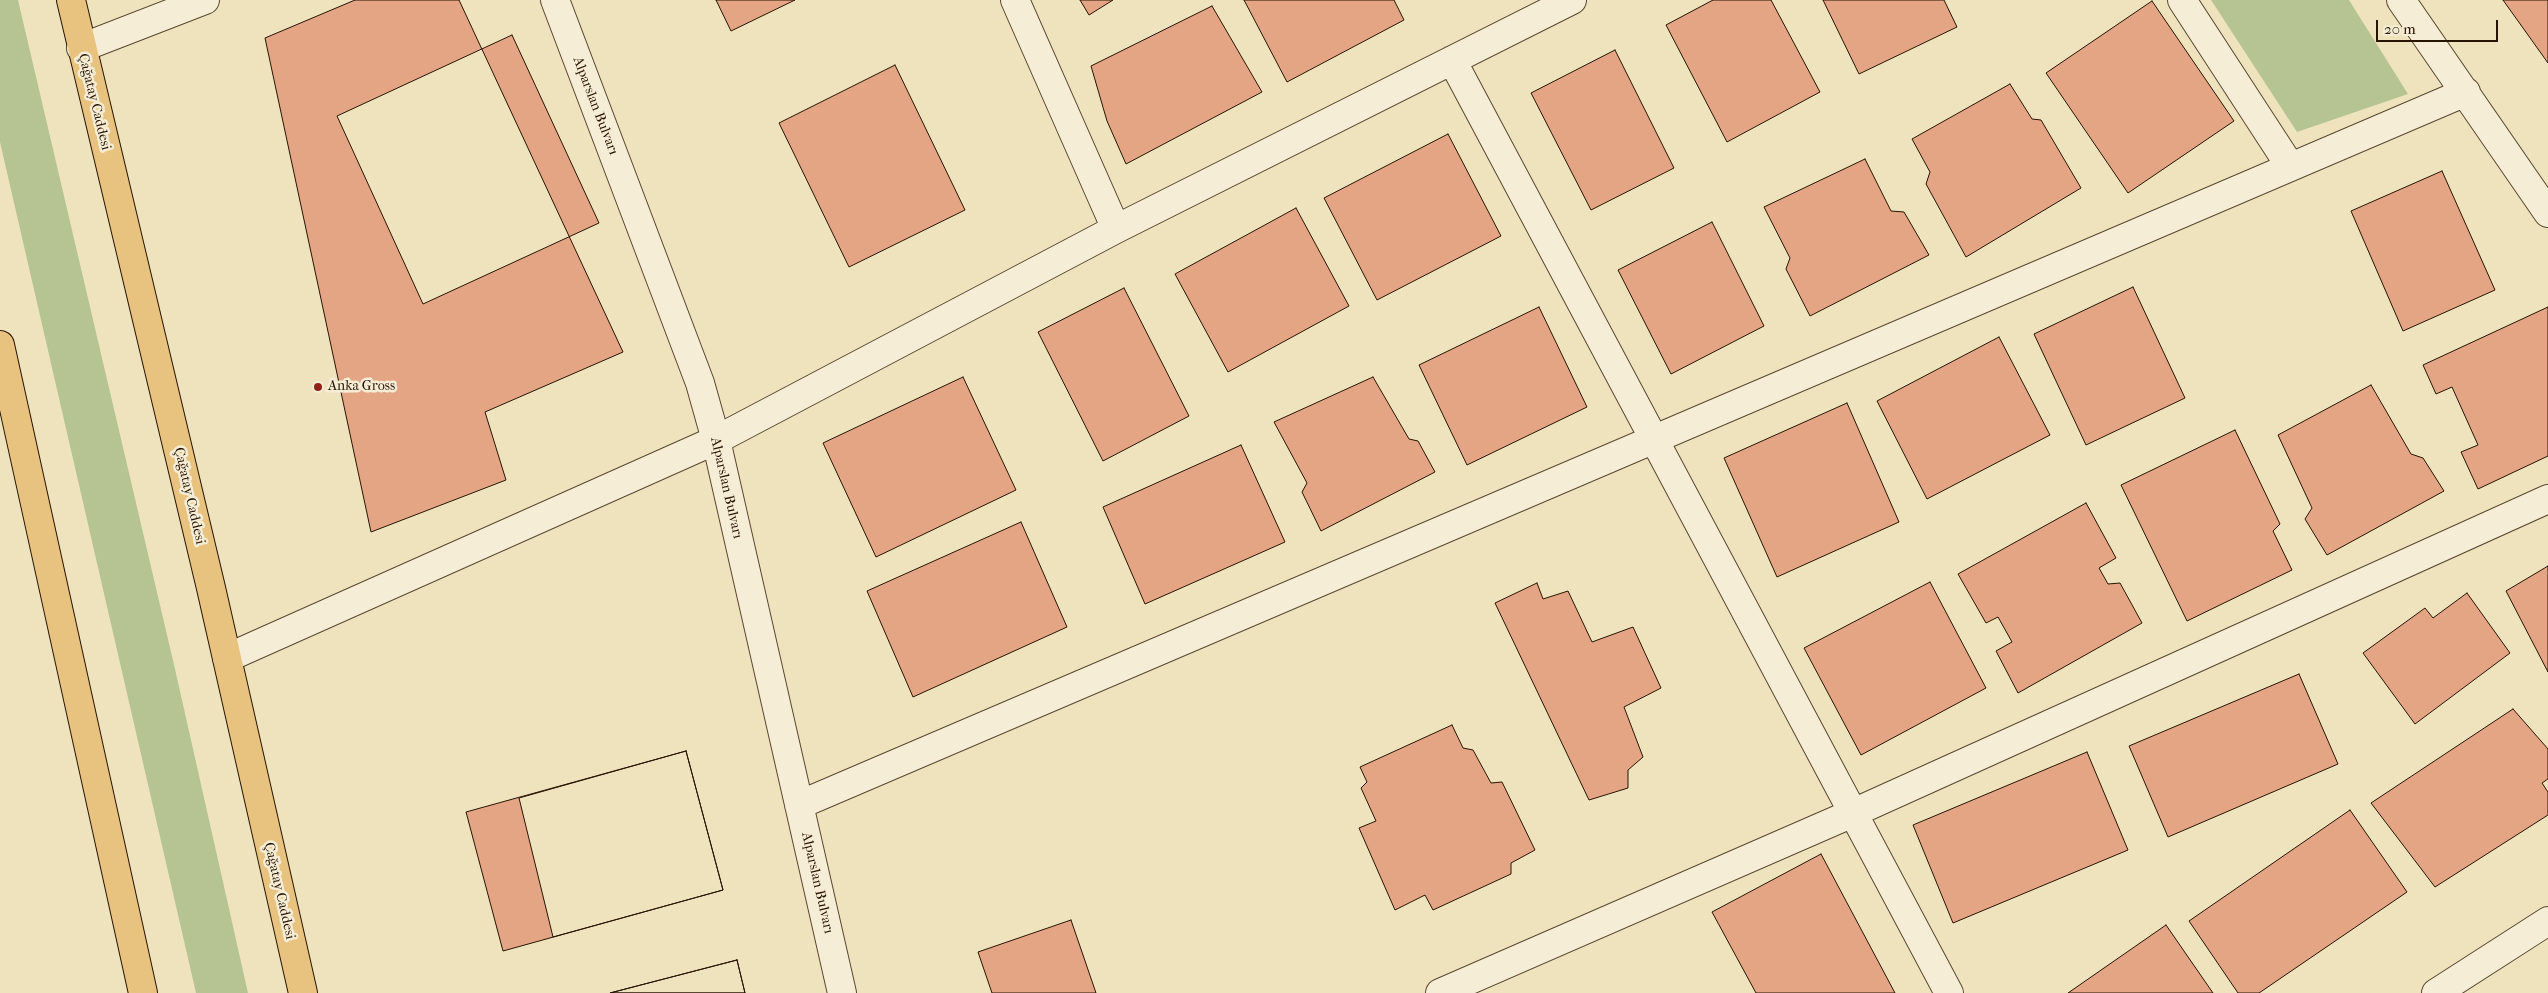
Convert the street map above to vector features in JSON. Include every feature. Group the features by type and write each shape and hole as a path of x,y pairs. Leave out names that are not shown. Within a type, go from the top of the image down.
{"main road":[{"name":"Çağatay Caddesi","path":"71,0 227,658 303,993"},
{"path":"0,345 143,993"}],"street":[{"path":"81,48 205,0"},
{"name":"Alparslan Bulvarı","path":"555,0 684,338 716,440 842,993"},
{"path":"1015,0 1116,229"},
{"path":"227,658 716,440 1116,229 1572,0"},
{"path":"2182,0 2290,166"},
{"path":"2402,0 2548,214"},
{"path":"1452,60 1949,993"},
{"path":"799,805 2466,92"},
{"path":"1440,993 1854,812 2548,498"},
{"path":"2436,993 2548,921"}],"green space":[{"path":"0,0 18,0 175,669 248,993 196,993 0,142"},
{"path":"2211,0 2349,0 2408,94 2297,132"}],"building":[{"path":"355,0 459,0 623,352 485,412 506,480 371,532 265,38"},
{"path":"716,0 795,0 731,31"},
{"path":"1080,0 1113,0 1089,15"},
{"path":"1244,0 1394,0 1404,20 1287,82"},
{"path":"1713,0 1771,0 1820,92 1727,142 1666,25"},
{"path":"1823,0 1944,0 1957,27 1859,74"},
{"path":"2503,0 2548,0 2548,63"},
{"path":"2152,1 2234,121 2128,193 2046,73"},
{"path":"1212,6 1262,92 1126,164 1107,121 1091,66"},
{"path":"512,35 599,223 423,304 337,116"},
{"path":"1615,50 1674,168 1591,210 1531,93"},
{"path":"895,65 965,210 849,267 779,123"},
{"path":"2010,84 2032,119 2041,120 2081,188 1966,257 1926,184 1930,172 1912,139"},
{"path":"1448,134 1501,236 1377,300 1324,198"},
{"path":"1865,159 1891,211 1904,212 1929,255 1810,316 1786,269 1790,258 1764,207"},
{"path":"2442,171 2495,290 2403,331 2351,211"},
{"path":"1296,208 1349,306 1228,372 1175,274"},
{"path":"1712,222 1764,326 1671,374 1618,270"},
{"path":"2133,287 2185,398 2086,445 2034,334"},
{"path":"1124,288 1189,416 1103,461 1038,332"},
{"path":"1539,307 1587,407 1467,465 1419,365"},
{"path":"2548,307 2548,456 2478,489 2461,452 2478,445 2452,387 2436,394 2423,365"},
{"path":"1999,337 2050,435 1927,499 1877,401"},
{"path":"963,377 1016,490 876,557 823,443"},
{"path":"1373,377 1409,439 1418,441 1435,472 1321,531 1302,492 1307,483 1274,422"},
{"path":"2371,385 2411,454 2423,458 2444,491 2327,555 2305,519 2312,508 2278,435"},
{"path":"1847,403 1899,522 1777,577 1724,458"},
{"path":"2235,430 2280,524 2273,531 2292,570 2187,621 2121,485"},
{"path":"1241,445 1285,542 1145,604 1103,507"},
{"path":"2086,503 2116,558 2099,568 2108,584 2120,583 2142,623 2018,693 1996,651 2012,642 1998,617 1986,623 1958,574"},
{"path":"1021,522 1067,627 913,697 867,591"},
{"path":"2548,566 2548,672 2506,591"},
{"path":"1930,582 1986,688 1861,755 1804,648"},
{"path":"1537,583 1543,599 1568,591 1592,642 1633,627 1661,688 1624,707 1643,757 1628,770 1628,788 1589,800 1495,603"},
{"path":"2467,593 2510,653 2415,724 2363,653 2425,608 2433,618"},
{"path":"2299,674 2338,764 2168,837 2129,746"},
{"path":"2513,709 2548,749 2548,779 2542,783 2548,792 2548,815 2435,887 2371,803"},
{"path":"1452,725 1463,748 1473,750 1491,783 1502,782 1535,850 1511,863 1511,874 1433,910 1425,895 1395,910 1359,828 1376,821 1361,788 1367,782 1360,767"},
{"path":"686,751 723,890 503,951 466,812"},
{"path":"686,751 723,890 553,937 519,798"},
{"path":"2087,752 2128,850 1953,923 1913,825"},
{"path":"2350,810 2407,892 2259,993 2238,993 2189,921"},
{"path":"1821,854 1895,993 1756,993 1712,912"},
{"path":"1071,920 1096,993 992,993 978,952"},
{"path":"2166,925 2213,993 2068,993"},
{"path":"737,960 745,993 610,993"},
{"path":"737,960 745,993 610,993"}],"place":[{"name":"Anka Gross","path":"318,387"}]}
